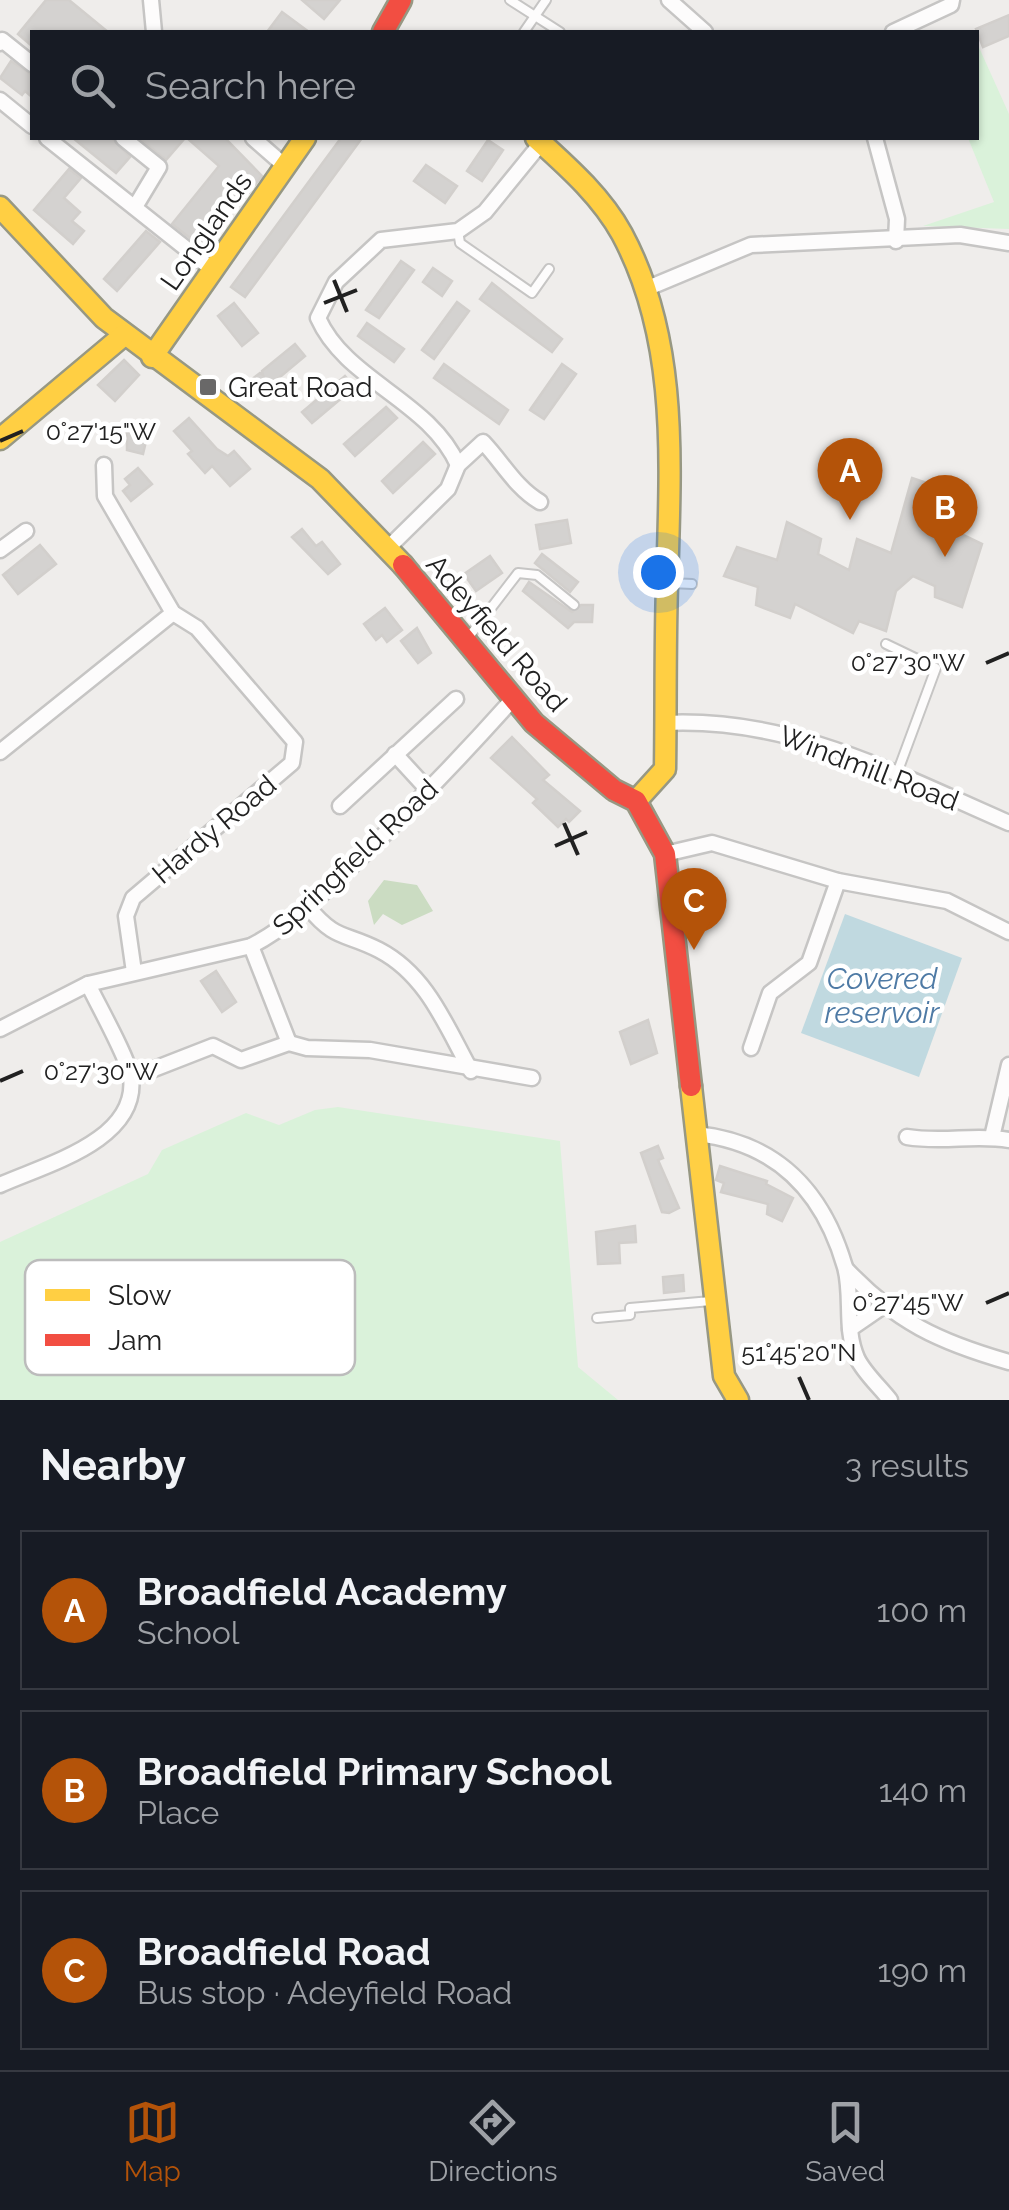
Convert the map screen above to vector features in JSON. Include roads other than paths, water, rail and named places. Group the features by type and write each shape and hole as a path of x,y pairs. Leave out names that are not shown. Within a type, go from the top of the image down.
{"street":[{"path":"151,0 154,30"},
{"path":"384,30 401,0"},
{"path":"670,0 703,30"},
{"path":"897,30 951,6 952,0"},
{"path":"1,40 30,62"},
{"path":"0,100 30,124"},
{"path":"50,140 213,270"},
{"path":"125,140 159,167 134,207"},
{"path":"255,140 284,166"},
{"name":"Longlands","path":"152,357 304,140"},
{"path":"458,465 448,443 404,400 328,342 318,318 336,282 380,240 458,231 485,212 539,140 582,180 617,227 648,288 664,341 670,416 665,769 636,801"},
{"path":"876,140 897,219 896,241"},
{"name":"Adeyfield Road","path":"0,207 40,256 124,334 320,479 388,548 513,700 614,790 636,801 665,854 724,1376 738,1400"},
{"path":"648,288 751,246 960,235 1007,241"},
{"path":"0,440 124,334"},
{"path":"388,548 448,489 458,465 483,442 508,467 520,490 540,502"},
{"path":"0,752 173,612 105,496 104,465"},
{"path":"0,550 26,531"},
{"name":"Hardy Road","path":"134,972 126,916 133,898 292,763 295,742 196,628 173,612"},
{"path":"340,806 456,699"},
{"name":"Springfield Road","path":"0,1030 88,984 251,946 308,907 429,792 513,700"},
{"name":"Windmill Road","path":"666,723 752,725 821,744 1009,823"},
{"path":"395,754 429,792"},
{"path":"665,854 712,843 838,881 947,900 1009,932"},
{"path":"751,1048 770,993 809,963 838,881"},
{"path":"308,907 329,932 380,950 421,980 472,1071"},
{"path":"251,946 289,1043"},
{"path":"0,1186 104,1137 124,1110 131,1078 88,984"},
{"path":"131,1078 213,1046 241,1060 289,1043 306,1048 370,1050 472,1071 532,1078"},
{"path":"992,1137 1009,1065"},
{"path":"696,1134 726,1137 763,1150 814,1196 845,1268 850,1330 857,1359 890,1400"},
{"path":"908,1137 940,1143 992,1137 1009,1140"},
{"path":"845,1268 882,1308 955,1346 1009,1362"},
{"path":"850,1330 882,1308"}],"lane":[{"path":"510,0 557,30"},
{"path":"525,30 546,0"},
{"path":"458,231 460,244 532,292 550,269"},
{"path":"466,642 518,572 538,575 574,605"},
{"path":"667,582 692,584"},
{"path":"886,644 936,668 896,776"},
{"path":"596,1318 630,1316 630,1308 716,1300"}],"water":[{"name":"Covered reservoir","path":"845,914 962,958 919,1077 801,1033"}],"place":[{"name":"Great Road","path":"208,387"},
{"name":"Broadfield Academy","path":"850,520"},
{"name":"Broadfield Primary School","path":"945,557"},
{"name":"Broadfield Road","path":"694,950"}]}
